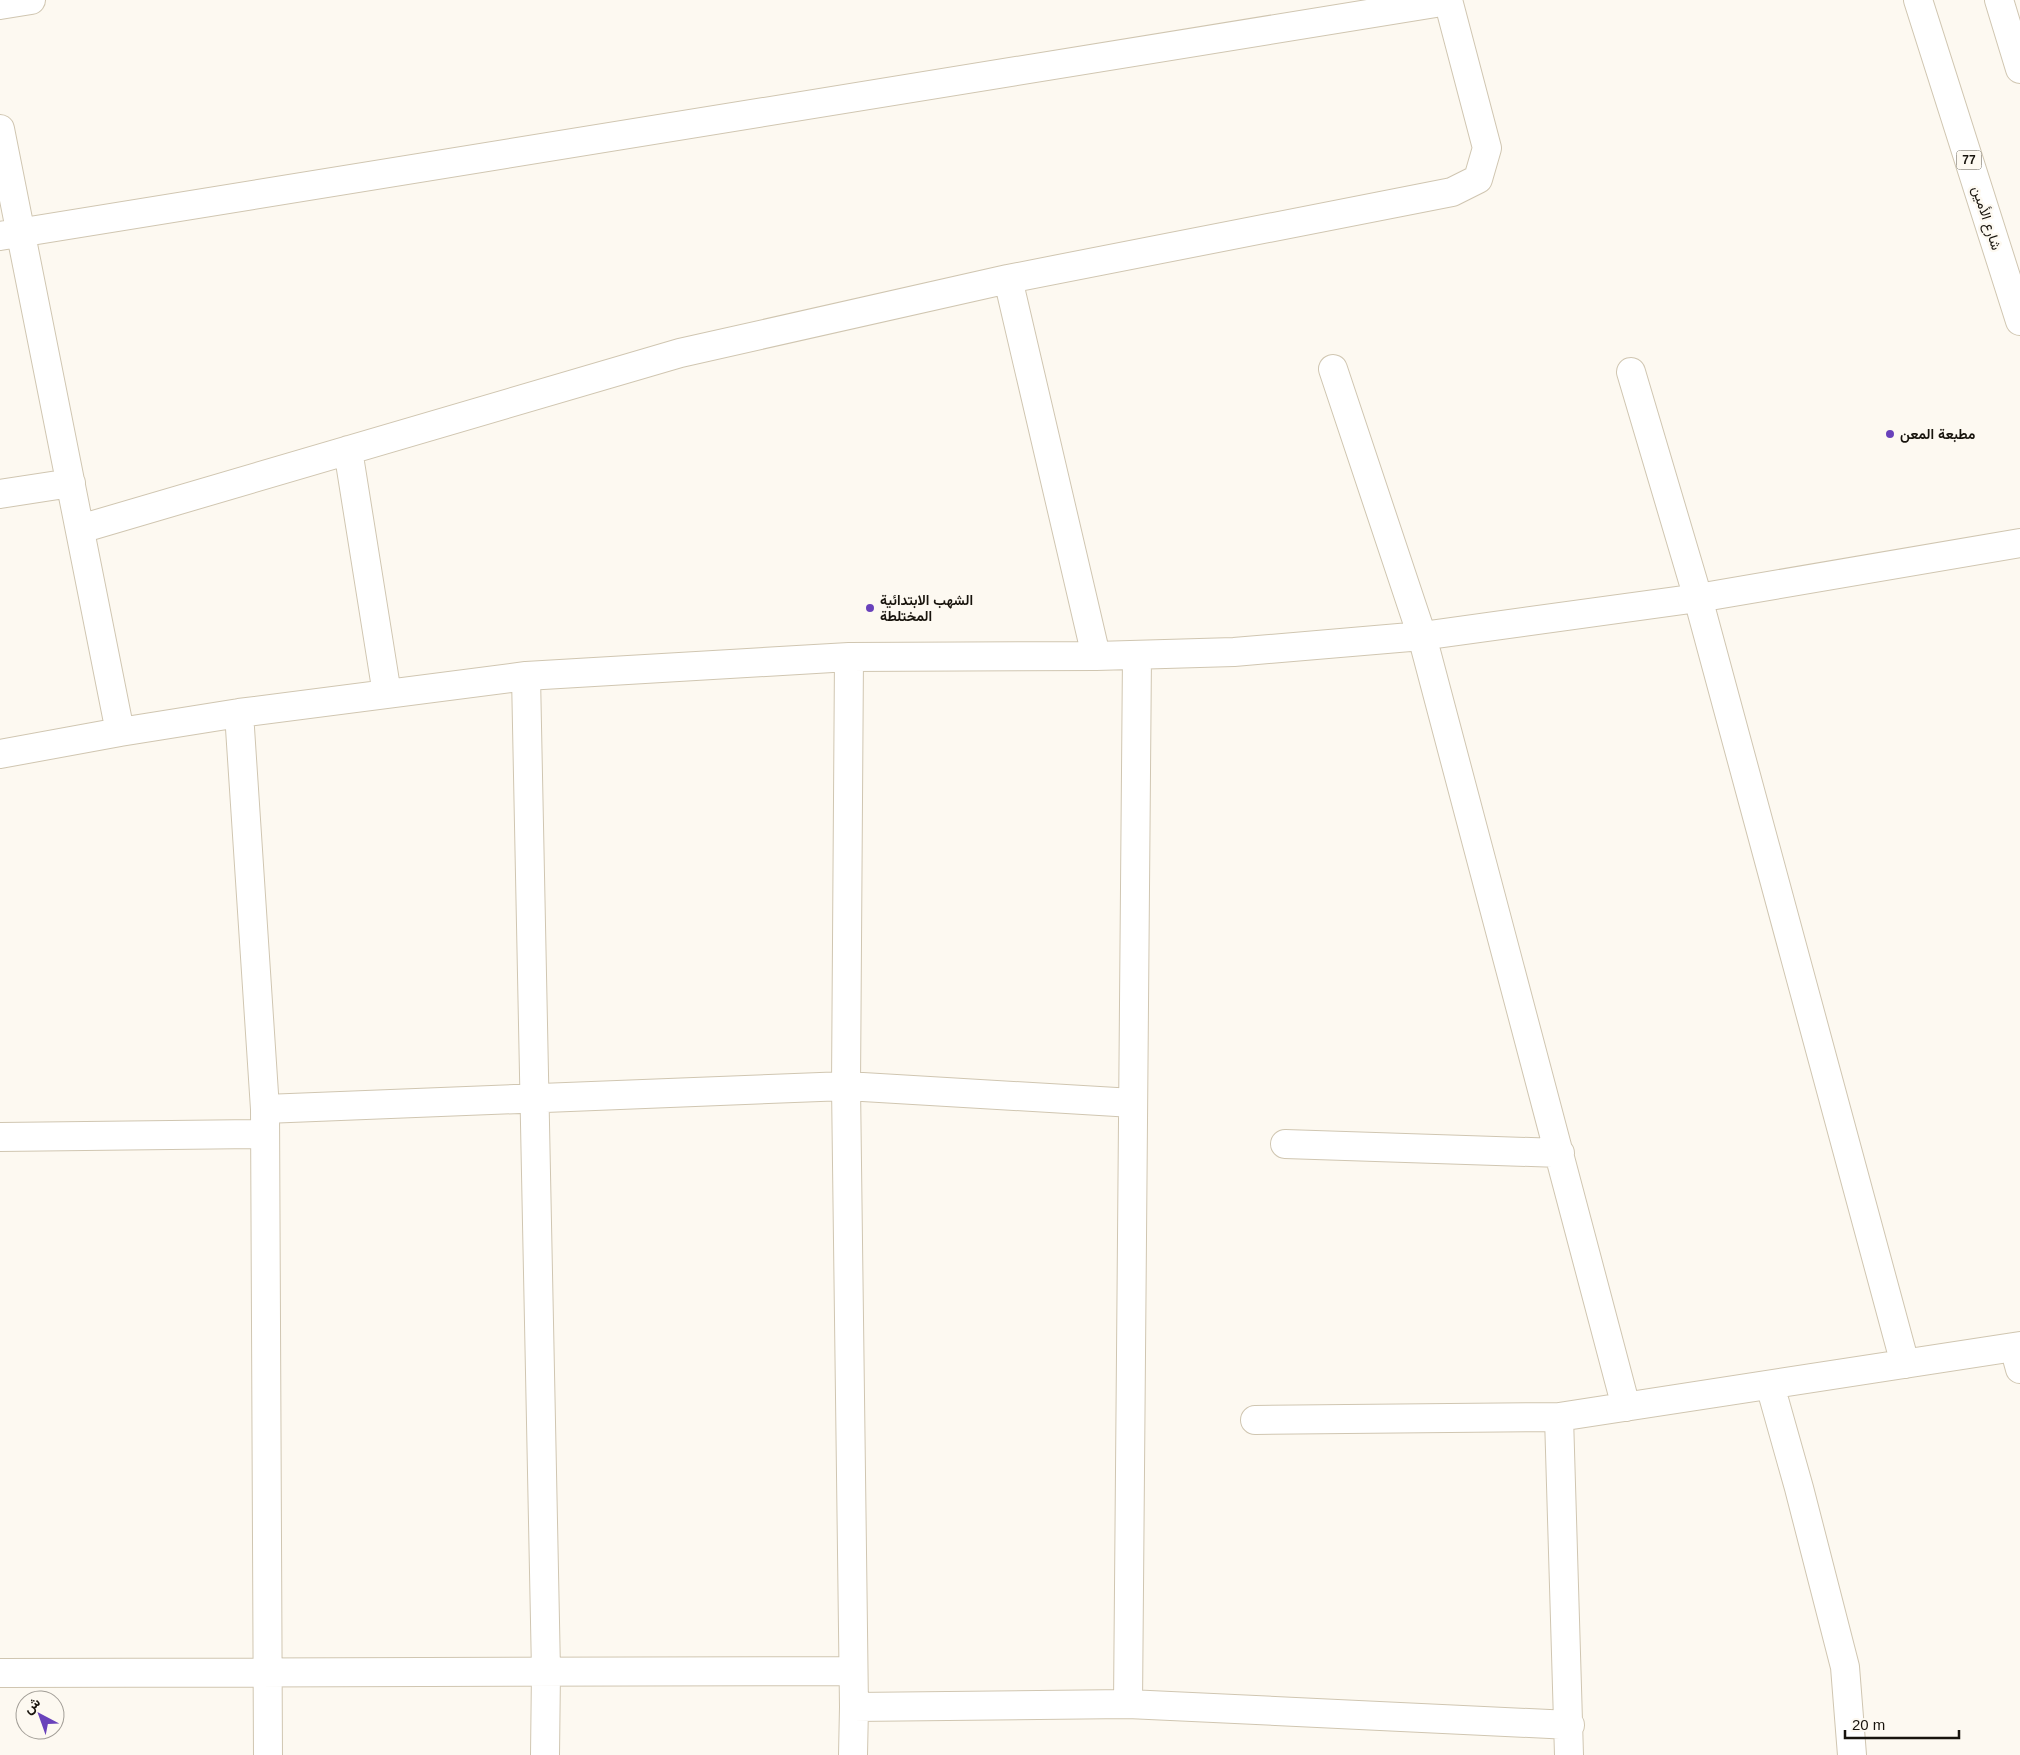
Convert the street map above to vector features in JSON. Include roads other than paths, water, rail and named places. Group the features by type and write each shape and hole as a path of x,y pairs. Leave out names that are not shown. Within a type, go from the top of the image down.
{"street":[{"path":"0,5 30,0"},
{"path":"10,235 1448,0 1487,148 1478,179 1452,192 1008,280 680,353 80,529"},
{"name":"شارع الأمين","path":"1918,0 2020,321"},
{"path":"1998,0 2020,69"},
{"path":"0,129 10,235 71,483 120,732"},
{"path":"1008,280 1096,656"},
{"path":"1333,369 1422,636 1626,1407"},
{"path":"1630,372 1698,598 1905,1364"},
{"path":"348,450 387,694"},
{"path":"0,494 71,483"},
{"path":"0,754 239,713 526,676 849,657 1137,656 1234,652 1422,636 1698,598 2020,543"},
{"path":"1128,1704 1137,656"},
{"path":"849,657 846,1086 854,1707 853,1755"},
{"path":"526,676 536,1097 546,1671 545,1755"},
{"path":"239,713 265,1121 268,1755"},
{"path":"0,1137 265,1121 536,1097 846,1086 1133,1103"},
{"path":"1285,1144 1560,1153"},
{"path":"1255,1420 1558,1418 1905,1364 2018,1354"},
{"path":"1770,1385 1845,1666 1852,1755"},
{"path":"1558,1418 1570,1725 1569,1755"},
{"path":"0,1673 853,1671"},
{"path":"854,1707 1128,1704 1570,1725"}],"place":[{"name":"مطبعة المعن","path":"1890,434"},
{"name":"الشهب الابتدائية المختلطة","path":"870,608"}]}
